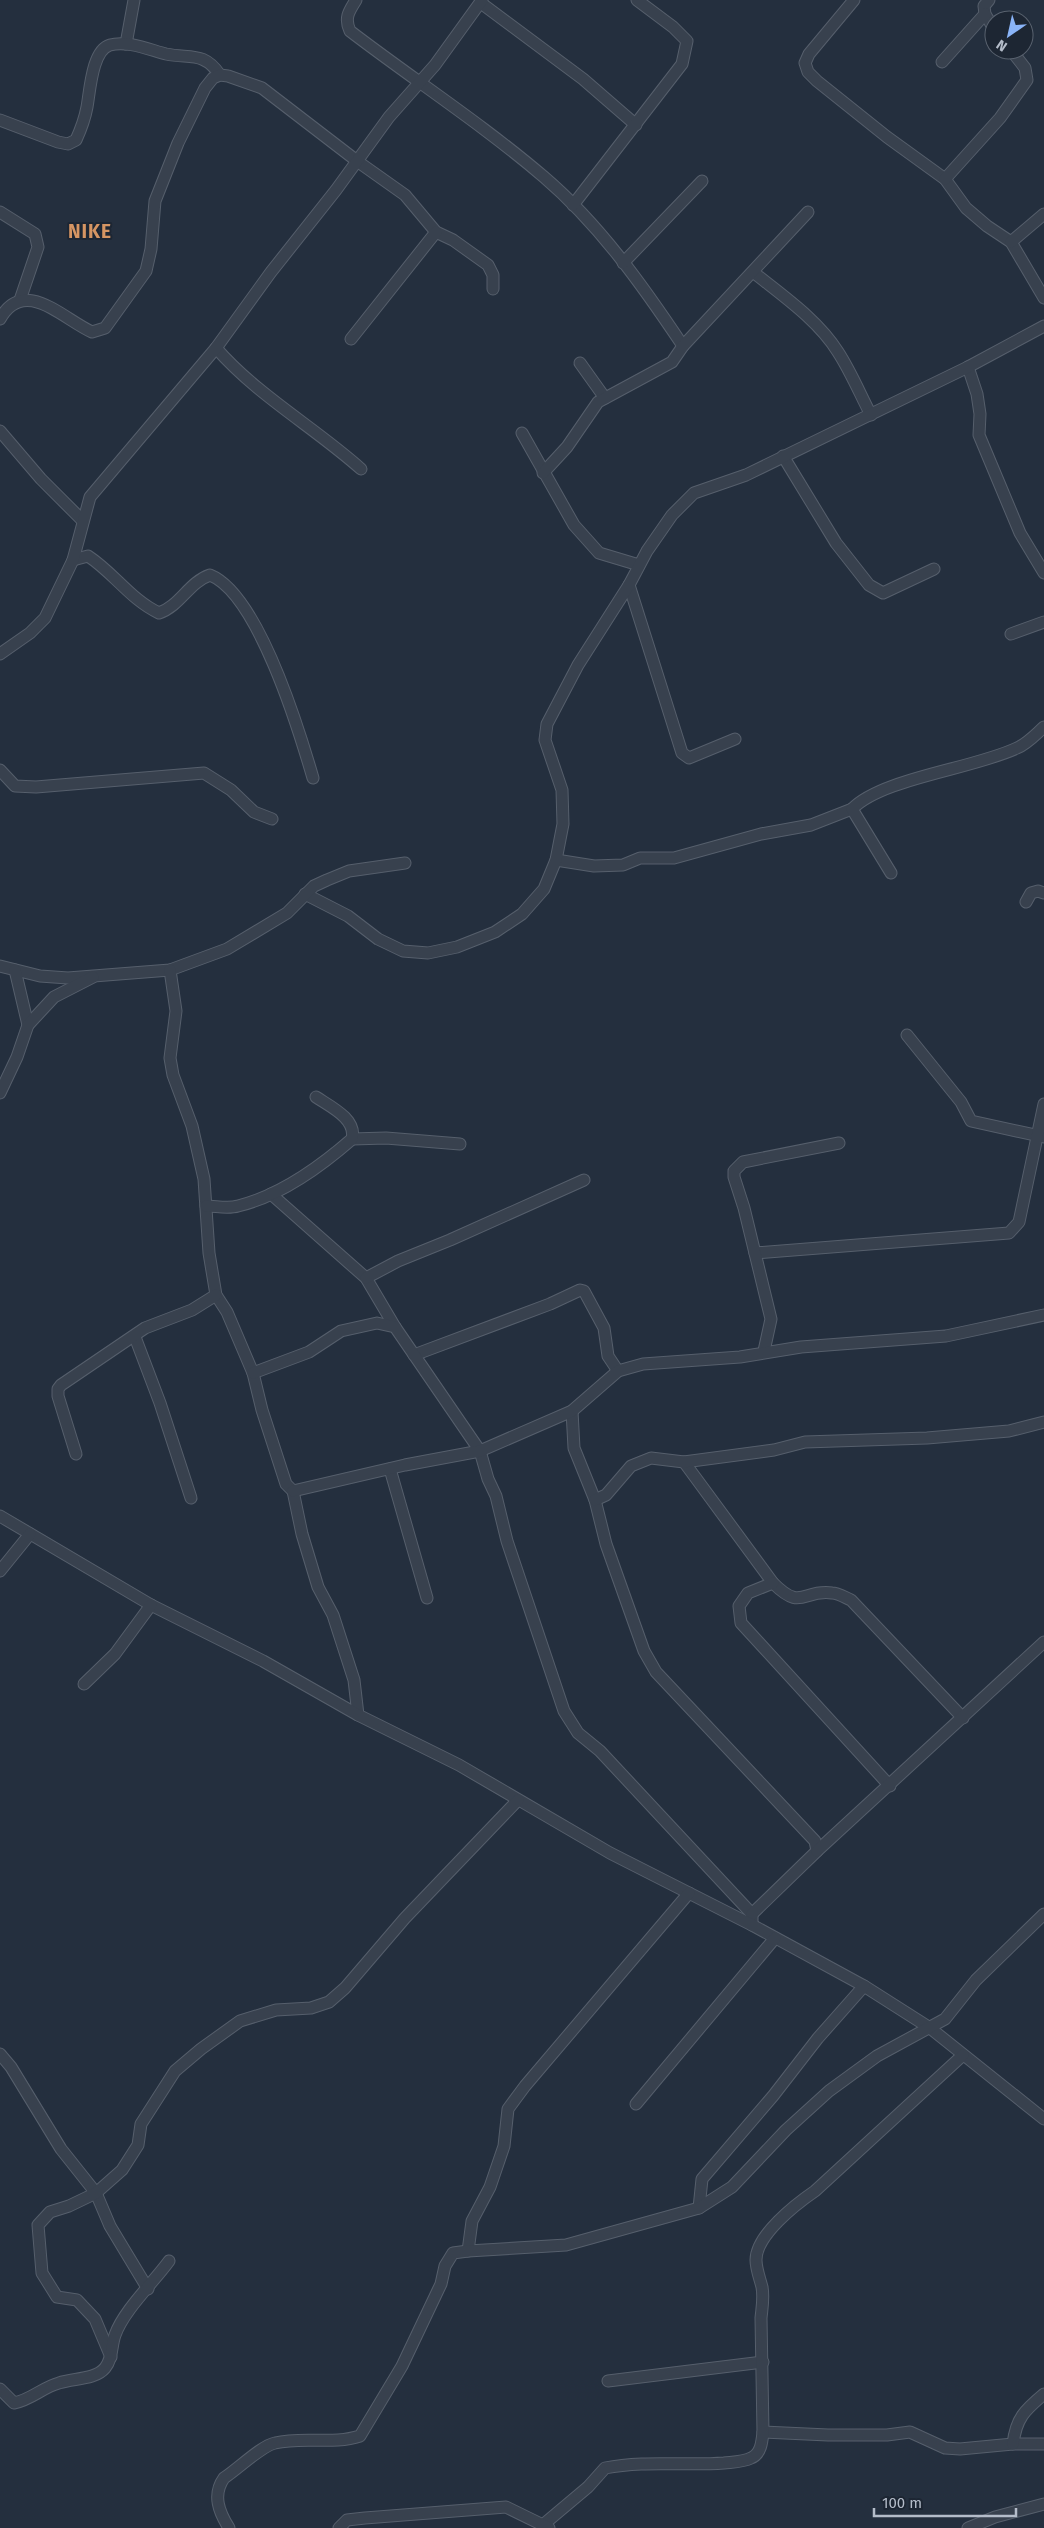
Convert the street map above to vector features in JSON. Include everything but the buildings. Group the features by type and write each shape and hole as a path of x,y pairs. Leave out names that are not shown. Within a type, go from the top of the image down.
{"street":[{"path":"126,44 134,0"},
{"path":"356,0 347,16 346,24 350,31 420,82 544,178 573,205 623,263 683,346"},
{"path":"573,205 682,64 687,41 673,27 637,0"},
{"path":"854,0 809,54 805,63 808,72 843,104 945,179 966,208 987,226 1011,242 1044,298"},
{"path":"0,654 30,633 45,618 73,560 82,520 90,497 216,348 259,287 389,117 453,42 481,1 583,79 636,125"},
{"path":"942,62 984,14"},
{"path":"0,120 58,142 68,144 76,140 100,52 109,45 126,44 169,54 199,57 214,66 220,76"},
{"path":"945,179 1000,118 1027,80 1025,68 1019,60"},
{"path":"0,319 5,310 20,300 35,300 92,332 105,328 146,271 151,249 155,201 164,174 205,88 213,78 220,76 228,76 262,88 357,161 405,195 436,232 453,240 488,266 493,275 494,289"},
{"path":"623,263 702,181"},
{"path":"0,212 35,234 38,247 20,300"},
{"path":"543,473 567,447 598,402 672,362 683,346 808,212"},
{"path":"1011,242 1044,214"},
{"path":"351,340 436,232"},
{"path":"753,272 790,301 826,336 838,352 871,414"},
{"path":"305,894 348,916 378,939 403,951 428,953 457,947 495,932 522,914 544,889 556,860 563,824 562,790 545,740 547,724 578,665 672,515 694,493 746,475 968,367 1044,326"},
{"path":"216,348 238,373 277,405 328,440 361,469"},
{"path":"580,363 605,398"},
{"path":"968,367 977,394 980,414 979,435 1020,532 1044,573"},
{"path":"0,431 42,479 82,520"},
{"path":"522,433 574,525 599,553 639,565"},
{"path":"783,456 836,543 869,585 883,593 934,569"},
{"path":"73,560 88,556 103,566 132,594 159,613 176,604 202,578 210,575 220,579 245,610 273,662 301,738 313,778"},
{"path":"628,585 682,753 689,758 735,740"},
{"path":"1011,634 1044,622"},
{"path":"556,860 594,866 623,865 640,858 674,858 761,834 810,825 852,809 880,790 966,766 1018,748 1044,727"},
{"path":"0,770 15,786 36,787 204,773 230,790 254,812 272,819"},
{"path":"852,809 891,873"},
{"path":"0,966 40,976 68,978 170,970 227,950 287,913 314,886 349,871 405,863"},
{"path":"1026,902 1031,893 1038,891 1044,893"},
{"path":"15,970 28,1025"},
{"path":"170,970 176,1011 170,1058 198,1149 204,1179 208,1253 216,1295 228,1312 253,1373 262,1410 286,1484 293,1492 302,1534 318,1587 333,1615 354,1680 358,1714"},
{"path":"0,1093 17,1057 28,1025 54,997 97,975"},
{"path":"908,1035 961,1102 972,1121 1041,1137"},
{"path":"206,1206 236,1207 271,1194 337,1152 352,1139 354,1131 349,1121 316,1097"},
{"path":"755,1254 1009,1233 1019,1222 1041,1137 1044,1104"},
{"path":"352,1139 386,1138 460,1144"},
{"path":"764,1352 771,1319 734,1177 738,1166 743,1162 839,1143"},
{"path":"366,1278 398,1261 450,1240 584,1180"},
{"path":"271,1194 366,1278 395,1327 480,1451 488,1479 496,1496 507,1541 564,1711 578,1733 600,1751 752,1920 775,1938 864,1986 930,2028 1044,2119"},
{"path":"414,1355 550,1304 580,1290 584,1291 604,1328 608,1356 618,1371"},
{"path":"76,1454 58,1396 58,1389 65,1382 135,1337 145,1328 192,1310 216,1295"},
{"path":"293,1492 390,1469 480,1451 572,1412 618,1371 643,1364 740,1357 764,1352 946,1336 1044,1315"},
{"path":"253,1373 309,1352 341,1331 377,1323 395,1327"},
{"path":"135,1337 160,1403 191,1498"},
{"path":"572,1412 574,1448 595,1500 606,1544 644,1651 656,1672 815,1841 817,1851"},
{"path":"595,1500 606,1495 631,1466 651,1458 684,1462 774,1450 805,1442 927,1438 1009,1430 1044,1422"},
{"path":"684,1462 773,1584 792,1598 832,1593 851,1600 963,1718"},
{"path":"390,1469 427,1598"},
{"path":"0,1516 151,1605 263,1661 358,1714 458,1765 602,1848 689,1893 752,1920"},
{"path":"0,1571 30,1534"},
{"path":"773,1584 748,1593 739,1606 741,1623 890,1786"},
{"path":"84,1684 115,1654 151,1605"},
{"path":"752,1920 817,1851 890,1786 1044,1642"},
{"path":"111,2357 95,2319 77,2300 57,2297 42,2273 38,2225 50,2212 69,2206 96,2192 122,2170 138,2145 141,2124 175,2071 240,2021 276,2010 311,2008 329,2002 345,1988 405,1918 518,1800"},
{"path":"468,2251 472,2221 490,2187 504,2146 508,2109 525,2086 689,1893"},
{"path":"229,2528 219,2512 220,2484 224,2478 260,2452 274,2443 332,2441 360,2436 405,2359 441,2284 445,2266 453,2254 468,2251 566,2245 700,2208 732,2187 786,2130 829,2091 877,2056 945,2019 976,1980 1044,1914"},
{"path":"636,2104 775,1938"},
{"path":"700,2208 702,2180 773,2096 818,2038 864,1986"},
{"path":"0,2054 11,2067 61,2149 96,2192 110,2226 148,2289"},
{"path":"339,2528 347,2520 506,2507 546,2526 588,2487 605,2468 650,2463 708,2464 752,2458 761,2449 763,2432 764,2362 762,2289 756,2260 758,2249 765,2238 793,2206 822,2186 963,2055"},
{"path":"0,2389 14,2403 23,2401 58,2383 93,2376 105,2369 111,2357 114,2335 126,2315 169,2261"},
{"path":"608,2381 764,2362"},
{"path":"1013,2444 1015,2426 1025,2410 1044,2394"},
{"path":"763,2432 828,2435 887,2435 910,2432 945,2448 960,2449 1013,2444 1044,2444"},
{"path":"968,2528 995,2517 1044,2504"}],"district":[{"name":"NIKE","path":"90,231"}]}
